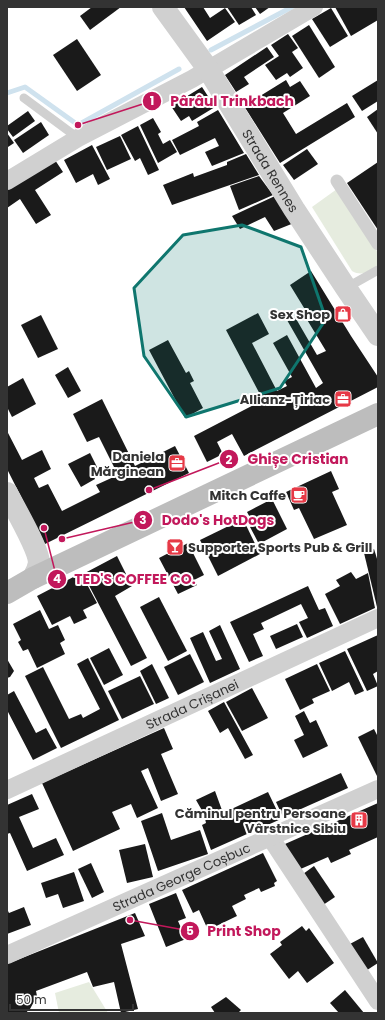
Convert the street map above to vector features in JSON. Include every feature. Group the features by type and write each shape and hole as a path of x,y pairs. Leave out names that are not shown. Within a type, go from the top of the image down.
{"main road":[{"path":"7,592 378,414"}],"street":[{"name":"Strada Rennes","path":"163,7 208,69 346,288 378,335"},
{"path":"7,181 78,138 192,79 314,7"},
{"path":"337,181 378,244"},
{"path":"7,493 36,550 39,562 34,578"},
{"name":"Strada Crișanei","path":"7,790 378,618"},
{"name":"Strada George Coșbuc","path":"7,955 378,788"},
{"path":"270,837 378,1001"}],"lane":[{"path":"24,98 78,138"},
{"path":"346,288 378,270"}],"highlighted area":[{"path":"242,225 301,247 326,319 280,388 186,417 144,356 134,288 183,235"}],"shaded area":[{"path":"337,189 378,253 378,265 363,273 356,273 352,271 312,207"},
{"path":"89,982 108,1013 59,1013 55,993"}],"building":[{"path":"92,7 121,7 90,30 80,16"},
{"path":"184,7 203,7 210,18 225,8 235,22 207,41"},
{"path":"227,7 251,7 256,15 239,25"},
{"path":"255,7 270,7 260,14"},
{"path":"335,7 378,7 378,20 351,36"},
{"path":"331,8 348,36 330,47 312,19"},
{"path":"309,25 335,67 319,78 292,36"},
{"path":"288,34 298,48 292,52 303,68 290,77 287,73 276,80 265,65 279,56 271,45"},
{"path":"77,39 101,75 77,91 53,55"},
{"path":"267,47 274,57 244,77 249,84 236,92 225,75"},
{"path":"286,80 290,87 300,81 310,96 283,113 296,134 347,103 355,117 280,163 244,106"},
{"path":"378,80 378,101 362,111 352,96"},
{"path":"202,87 215,107 192,121 189,116 181,121 171,106"},
{"path":"378,109 378,134 367,117"},
{"path":"218,110 244,153 212,166 205,152 219,146 215,138 180,155 172,140 199,126 197,122"},
{"path":"28,111 35,121 13,137 7,129 7,126"},
{"path":"153,118 161,132 158,134 163,144 170,140 177,152 158,163 140,125"},
{"path":"41,122 49,135 23,153 14,140"},
{"path":"138,126 159,170 148,175 140,158 135,161 121,135"},
{"path":"7,133 14,143 8,147 7,145"},
{"path":"120,136 131,159 107,170 96,147"},
{"path":"92,145 110,179 98,185 93,174 76,183 64,160"},
{"path":"307,149 318,164 294,180 283,165"},
{"path":"246,154 259,175 172,205 163,185 193,173 194,177 227,165 227,162"},
{"path":"55,160 63,172 35,190 51,215 36,224 20,199 7,208 7,190"},
{"path":"378,162 378,230 347,183"},
{"path":"259,176 273,195 239,210 230,186"},
{"path":"275,196 294,223 274,231 265,217 240,229 232,216"},
{"path":"311,271 378,377 378,387 244,456 232,434 217,442 223,454 207,462 194,436 263,400 226,330 258,313 269,334 252,343 277,391 287,386 284,381 292,377 273,343 287,335 316,388 323,383 287,320 295,317 317,355 326,351 306,318 309,316 290,285"},
{"path":"41,315 58,349 38,358 21,325"},
{"path":"168,340 186,373 189,371 194,381 190,383 203,408 185,418 149,350"},
{"path":"68,367 81,391 68,398 55,375"},
{"path":"23,378 36,404 12,417 7,407 7,387"},
{"path":"102,399 135,466 175,446 189,473 45,544 7,469 7,431 22,460 42,450 51,469 34,478 39,488 48,484 62,511 100,492 96,485 118,475 99,437 87,442 73,414"},
{"path":"90,453 98,469 92,472 95,479 81,487 68,464"},
{"path":"331,471 339,489 332,492 347,525 314,539 299,508 294,510 286,492"},
{"path":"272,499 287,529 259,544 250,527 254,525 247,512"},
{"path":"243,519 260,554 218,576 200,540"},
{"path":"188,543 204,575 194,580 197,585 178,594 159,558"},
{"path":"374,549 378,562 377,607 364,553"},
{"path":"117,556 132,586 115,596 147,658 131,666 83,574"},
{"path":"351,572 356,579 368,573 375,608 340,624 325,594 340,586 336,580"},
{"path":"81,573 97,603 83,610 87,618 74,624 70,616 52,625 37,596"},
{"path":"308,586 319,610 325,608 333,626 307,638 299,622 308,618 301,604 261,623 264,629 253,634 263,656 249,662 230,622"},
{"path":"159,597 187,651 168,661 140,607"},
{"path":"40,610 49,629 58,625 65,640 60,643 65,654 37,668 28,649 23,651 18,642 21,640 13,624"},
{"path":"297,624 303,637 276,649 270,636"},
{"path":"220,625 240,669 210,683 190,638 203,632 216,661 222,659 209,631"},
{"path":"378,635 378,671 373,674 378,686 367,691 347,649"},
{"path":"109,648 123,675 104,685 90,658"},
{"path":"345,651 364,691 355,695 349,682 332,691 319,663"},
{"path":"190,654 204,682 178,695 164,667"},
{"path":"88,658 119,720 61,748 25,676 43,667 69,719 81,714 83,718 100,709 77,664"},
{"path":"7,659 14,671 10,677 7,678"},
{"path":"152,664 169,698 156,704 140,671"},
{"path":"317,664 330,691 312,699 314,703 300,710 285,679"},
{"path":"140,676 154,704 122,719 108,691"},
{"path":"252,688 268,718 242,731 226,702"},
{"path":"14,691 36,733 46,728 57,748 33,760 7,710 7,695"},
{"path":"224,702 253,755 245,759 228,728 220,733 208,711"},
{"path":"304,711 310,723 316,720 328,746 303,758 294,740 304,735 295,716"},
{"path":"164,728 173,749 161,754 178,794 161,801 148,768 141,771 158,808 137,818 131,804 112,812 120,829 73,851 42,783"},
{"path":"374,729 378,737 377,776 358,737"},
{"path":"341,773 348,788 283,817 276,802"},
{"path":"215,791 223,813 268,792 281,819 211,850 202,825 206,823 204,814 196,800"},
{"path":"32,794 39,809 19,817 33,848 56,838 64,855 27,871 10,833 7,834 7,805"},
{"name":"Căminul pentru Persoane Vârstnice Sibiu","path":"378,803 378,837 349,850 351,854 331,863 328,857 296,871 285,844"},
{"path":"162,813 171,840 200,830 208,854 158,871 141,821"},
{"path":"145,844 153,877 127,883 119,850"},
{"path":"263,853 277,881 274,883 275,886 261,892 259,888 244,895 246,899 232,906 237,916 208,930 199,910 193,913 182,890"},
{"path":"91,863 104,892 92,898 78,869"},
{"path":"314,866 335,897 323,905 303,874"},
{"path":"74,872 84,901 63,908 58,894 46,898 41,883"},
{"path":"176,893 186,918 178,921 186,939 166,947 149,904"},
{"path":"24,907 31,925 7,934 7,909 9,913"},
{"path":"135,913 145,936 121,944 138,1009 121,1013 114,982 93,987 87,972 36,991 37,996 30,1009 27,1011 28,1013 7,1013 7,964"},
{"path":"302,926 306,931 309,928 334,963 307,983 298,971 289,979 270,954 282,945 280,942"},
{"path":"363,937 378,963 364,972 348,945"},
{"path":"345,990 364,1013 339,1013 330,1003"},
{"path":"226,997 241,1010 238,1013 215,1013 211,1007"}],"waterway":[{"path":"211,50 292,7"},
{"path":"7,93 25,87 78,125 179,69"}],"place":[{"name":"Pârâul Trinkbach","path":"78,125"},
{"name":"Sex Shop","path":"343,314"},
{"name":"Allianz-Țiriac","path":"343,399"},
{"name":"Daniela Mărginean","path":"177,463"},
{"name":"Ghișe Cristian","path":"149,490"},
{"name":"Mitch Caffe","path":"299,495"},
{"name":"TED'S COFFEE CO.","path":"44,528"},
{"name":"Dodo's HotDogs","path":"62,539"},
{"name":"Supporter Sports Pub & Grill","path":"175,547"},
{"name":"Căminul pentru Persoane Vârstnice Sibiu","path":"359,820"},
{"name":"Print Shop","path":"130,920"}]}
